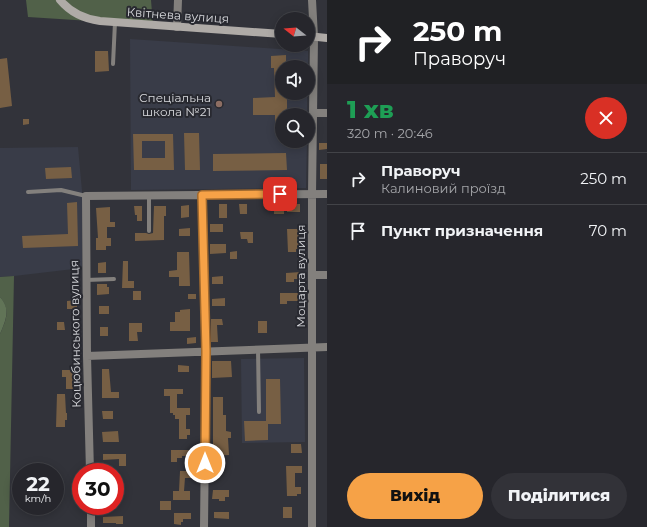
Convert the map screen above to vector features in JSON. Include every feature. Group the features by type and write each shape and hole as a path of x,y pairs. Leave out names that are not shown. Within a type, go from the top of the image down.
{"main road":[{"name":"Квітнева вулиця","path":"60,0 73,12 93,20 275,34"},
{"path":"315,36 327,38"}],"street":[{"path":"178,0 178,27"},
{"name":"Моцарта вулиця","path":"312,0 312,12"},
{"name":"Моцарта вулиця","path":"311,52 313,108"},
{"path":"315,113 327,113"},
{"name":"Моцарта вулиця","path":"312,527 313,148"},
{"path":"86,196 327,194"},
{"path":"202,195 206,351 204,527"},
{"name":"Коцюбинського вулиця","path":"86,196 87,356 90,463"},
{"path":"312,275 327,275"},
{"path":"87,356 327,347"},
{"path":"91,515 91,527"}],"lane":[{"path":"113,64 115,22"},
{"path":"28,192 61,190 86,196"},
{"path":"149,196 149,231"},
{"path":"86,280 114,280"},
{"path":"258,349 259,412"}],"shaded area":[{"name":"Спеціальна школа №21","path":"130,39 275,49 275,52 308,52 308,60 275,60 275,100 307,100 307,108 275,108 275,148 307,148 306,188 131,190"},
{"path":"78,147 82,191 82,268 0,277 0,148"},
{"path":"304,358 305,442 242,443 241,359"}],"green space":[{"path":"26,0 151,0 153,25 28,17"},
{"path":"14,276 9,527 0,527 0,334 6,320 6,311 0,297 0,277"},
{"path":"0,297 5,306 6,319 0,334"}],"building":[{"path":"95,51 108,51 109,71 95,72"},
{"path":"286,55 286,60 275,60 275,97 274,68 271,68 271,56"},
{"path":"7,58 12,106 0,108 0,59"},
{"path":"275,97 275,100 287,100 287,108 275,108 275,115 253,115 253,98"},
{"path":"23,119 29,119 29,124 23,125"},
{"path":"184,133 199,133 200,170 185,170"},
{"path":"133,134 173,134 174,170 134,170","holes":["142,141 165,141 165,158 142,158"]},
{"path":"319,143 327,143 327,149 319,150"},
{"path":"286,153 287,170 213,171 213,154"},
{"path":"320,164 327,164 327,179 320,179"},
{"path":"71,167 72,178 46,179 45,168"},
{"path":"77,202 78,246 23,248 22,236 68,234 67,203"},
{"path":"219,204 227,204 227,218 219,218"},
{"path":"239,204 247,204 247,214 240,214"},
{"path":"287,204 300,204 300,212 287,212"},
{"path":"189,205 189,217 181,218 181,206"},
{"path":"134,206 142,206 142,221 137,221"},
{"path":"154,206 166,206 166,216 164,216 164,240 135,241 135,233 153,233"},
{"path":"110,207 110,222 115,222 115,227 107,227 107,238 111,238 111,246 106,246 106,250 96,250 96,238 98,238 96,208"},
{"path":"274,207 284,207 284,214 274,214"},
{"path":"210,224 223,224 223,232 210,232"},
{"path":"190,228 190,236 179,236 179,229"},
{"path":"287,229 300,229 301,249 296,249 296,252 288,252"},
{"path":"240,232 253,232 253,243 248,243 247,239 241,239"},
{"path":"210,244 226,244 226,253 210,254"},
{"path":"237,251 237,259 230,259 230,252"},
{"path":"177,252 189,252 190,286 179,286 179,277 169,277 169,271 177,270"},
{"path":"123,261 128,261 128,281 134,281 134,288 122,288"},
{"path":"106,262 106,273 98,273 98,263"},
{"path":"301,272 301,279 294,279 294,282 286,282 286,273"},
{"path":"223,276 223,284 212,284 212,277"},
{"path":"97,284 107,284 107,287 109,287 109,294 97,295"},
{"path":"133,291 141,291 141,300 133,300"},
{"path":"280,293 302,293 302,301 287,301 287,304 280,304"},
{"path":"188,294 196,294 196,299 188,299"},
{"path":"225,298 225,306 212,306 212,299"},
{"path":"77,300 77,309 67,309 67,301"},
{"path":"99,306 109,306 109,314 99,314"},
{"path":"190,309 190,331 170,331 170,322 175,322 175,312"},
{"path":"211,319 222,319 223,325 217,325 218,342 211,342"},
{"path":"258,321 267,321 267,333 258,333"},
{"path":"57,322 64,322 65,330 57,330"},
{"path":"129,323 142,323 142,332 137,332 138,341 129,341"},
{"path":"100,327 108,327 108,336 100,336"},
{"path":"196,337 196,343 187,344 187,338"},
{"path":"212,361 231,361 232,377 212,378"},
{"path":"178,365 189,366 189,372 178,372"},
{"path":"102,369 109,369 111,392 119,392 119,398 102,398"},
{"path":"62,370 79,370 79,377 73,377 73,389 66,389 66,377 62,377"},
{"path":"266,379 280,379 281,424 268,424 268,440 245,441 244,421 266,421"},
{"path":"164,389 183,389 183,394 177,394 177,408 190,408 190,415 186,415 186,429 190,429 190,435 187,435 187,439 179,439 179,419 175,419 175,415 170,413 170,396 164,396"},
{"path":"57,394 65,394 67,420 65,420 65,427 56,427"},
{"path":"213,397 223,397 223,415 226,415 226,431 231,432 231,438 228,438 229,455 213,456"},
{"path":"102,411 113,411 113,419 103,419"},
{"path":"118,431 119,442 103,442 102,432"},
{"path":"291,444 301,444 302,453 291,453"},
{"path":"171,450 191,450 191,456 182,456 182,458 177,458 177,462 171,462"},
{"path":"103,454 126,454 126,466 124,466 124,463 119,463 119,459 103,460"},
{"path":"286,466 302,466 302,473 295,473 295,487 301,487 301,494 297,494 297,496 287,496"},
{"path":"180,471 191,471 191,478 185,478 184,491 190,491 190,500 173,500 173,491 179,491"},
{"path":"213,490 229,490 229,497 225,497 225,501 212,499"},
{"path":"160,501 171,501 171,510 160,510"},
{"path":"283,507 292,507 292,518 283,518"},
{"path":"214,512 229,512 229,519 214,518"},
{"path":"174,513 191,513 191,519 183,519 181,525 174,524"},
{"path":"123,516 123,524 103,523 103,517"}],"place":[{"name":"Спеціальна школа №21","path":"219,104"}],"route":[{"path":"205,463 206,351 202,195 280,194"}]}
